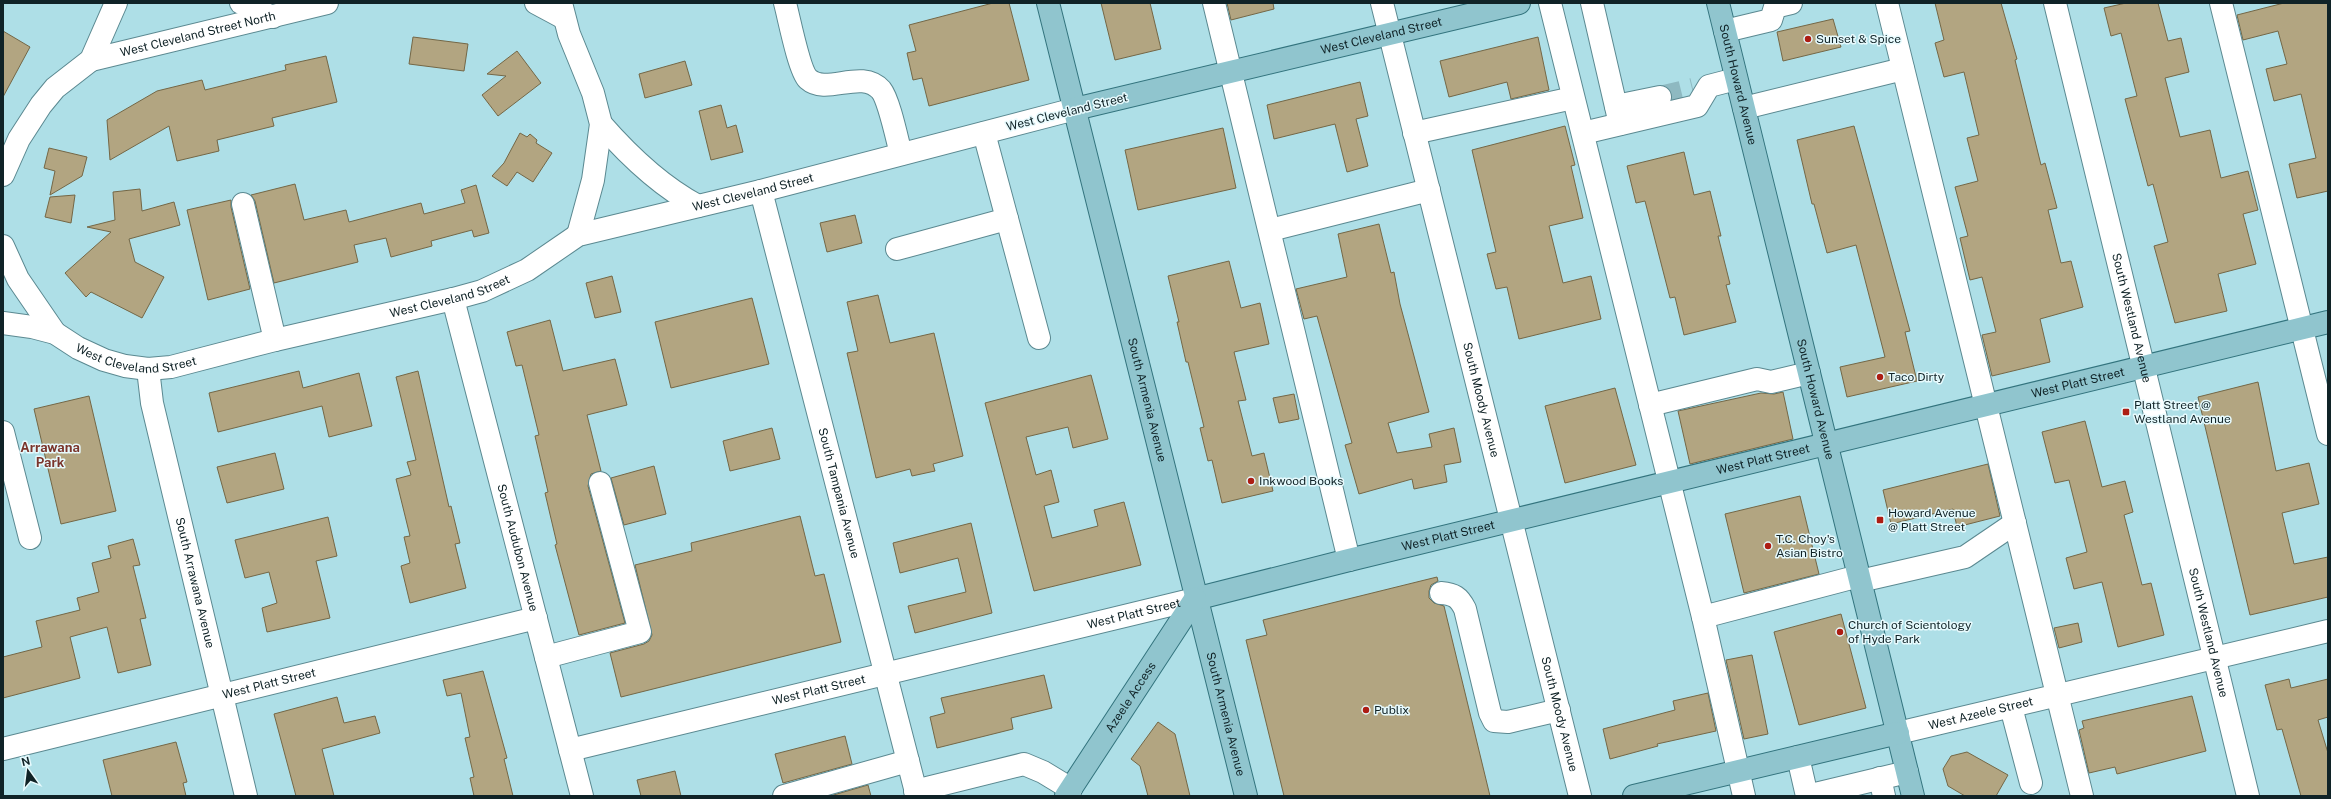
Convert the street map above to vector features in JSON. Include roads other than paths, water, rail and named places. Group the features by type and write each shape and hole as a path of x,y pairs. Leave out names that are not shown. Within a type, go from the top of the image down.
{"main road":[{"name":"South Armenia Avenue","path":"1048,3 1246,796"},
{"name":"West Cleveland Street","path":"1074,109 1519,3"},
{"name":"South Howard Avenue","path":"1718,3 1913,796"},
{"name":"West Platt Street","path":"1196,599 1349,560 2328,322"},
{"name":"Azeele Access","path":"1068,793 1196,599"},
{"name":"West Azeele Street","path":"1634,796 1898,733"}],"street":[{"path":"3,175 18,139 54,88 91,60 116,3"},
{"path":"241,3 273,17"},
{"name":"West Cleveland Street North","path":"91,60 327,3"},
{"path":"536,3 562,11 593,93 601,124 593,180 578,235"},
{"path":"785,3 802,67 808,78 816,83 827,84 861,81 873,83 884,96 901,154"},
{"path":"1214,3 1232,72 1349,560"},
{"name":"South Moody Avenue","path":"1382,3 1580,796"},
{"path":"1550,3 1703,617 1737,772 1744,796"},
{"path":"1592,3 1618,115"},
{"path":"1725,31 1771,20 1775,7 1791,3"},
{"path":"1887,3 2059,695 2082,796"},
{"name":"South Westland Avenue","path":"2055,3 2145,367 2248,796"},
{"path":"2221,3 2328,434"},
{"path":"1744,108 1903,69"},
{"path":"1618,115 1697,106 1701,88 1736,79"},
{"path":"1583,133 1618,115 1660,97"},
{"path":"1414,133 1573,98"},
{"name":"West Cleveland Street","path":"3,323 32,327 55,333 78,348 104,360 148,369 171,367 275,340 482,291 527,270 578,235 761,191 1074,109"},
{"path":"601,124 648,172 682,197 698,206"},
{"path":"984,133 1039,338"},
{"path":"1270,230 1429,190"},
{"name":"South Tampania Avenue","path":"761,191 916,794"},
{"path":"244,204 275,340"},
{"path":"896,249 1007,219"},
{"path":"3,246 18,279 55,333"},
{"name":"South Audubon Avenue","path":"453,299 582,796"},
{"name":"South Arrawana Avenue","path":"148,369 152,403 246,796"},
{"path":"1650,405 1757,379 1771,382 1809,372"},
{"path":"3,432 30,538"},
{"path":"546,657 640,632 600,483"},
{"path":"1703,617 1860,578 1965,557 2016,523"},
{"path":"1441,593 1454,594 1461,600 1465,609 1490,713 1494,721 1508,722 1558,710"},
{"name":"West Platt Street","path":"570,750 1196,599"},
{"name":"West Platt Street","path":"3,749 536,618"},
{"name":"West Azeele Street","path":"1898,733 2328,631"},
{"path":"2011,707 2031,783"},
{"path":"1798,757 1806,796 1882,787 1907,772"},
{"path":"784,796 908,762"},
{"path":"916,794 1024,764 1044,772 1068,793"}],"tunnel":[{"path":"1660,97 1693,89"}],"place":[{"name":"Sunset & Spice","path":"1808,39"},
{"name":"Taco Dirty","path":"1880,377"},
{"name":"Platt Street @ Westland Avenue","path":"2126,412"},
{"name":"Inkwood Books","path":"1251,481"},
{"name":"Howard Avenue @ Platt Street","path":"1880,520"},
{"name":"T.C. Choy's Asian Bistro","path":"1768,546"},
{"name":"Church of Scientology of Hyde Park","path":"1840,632"},
{"name":"Publix","path":"1366,710"}],"district":[{"name":"Arrawana Park","path":"50,454"}]}
